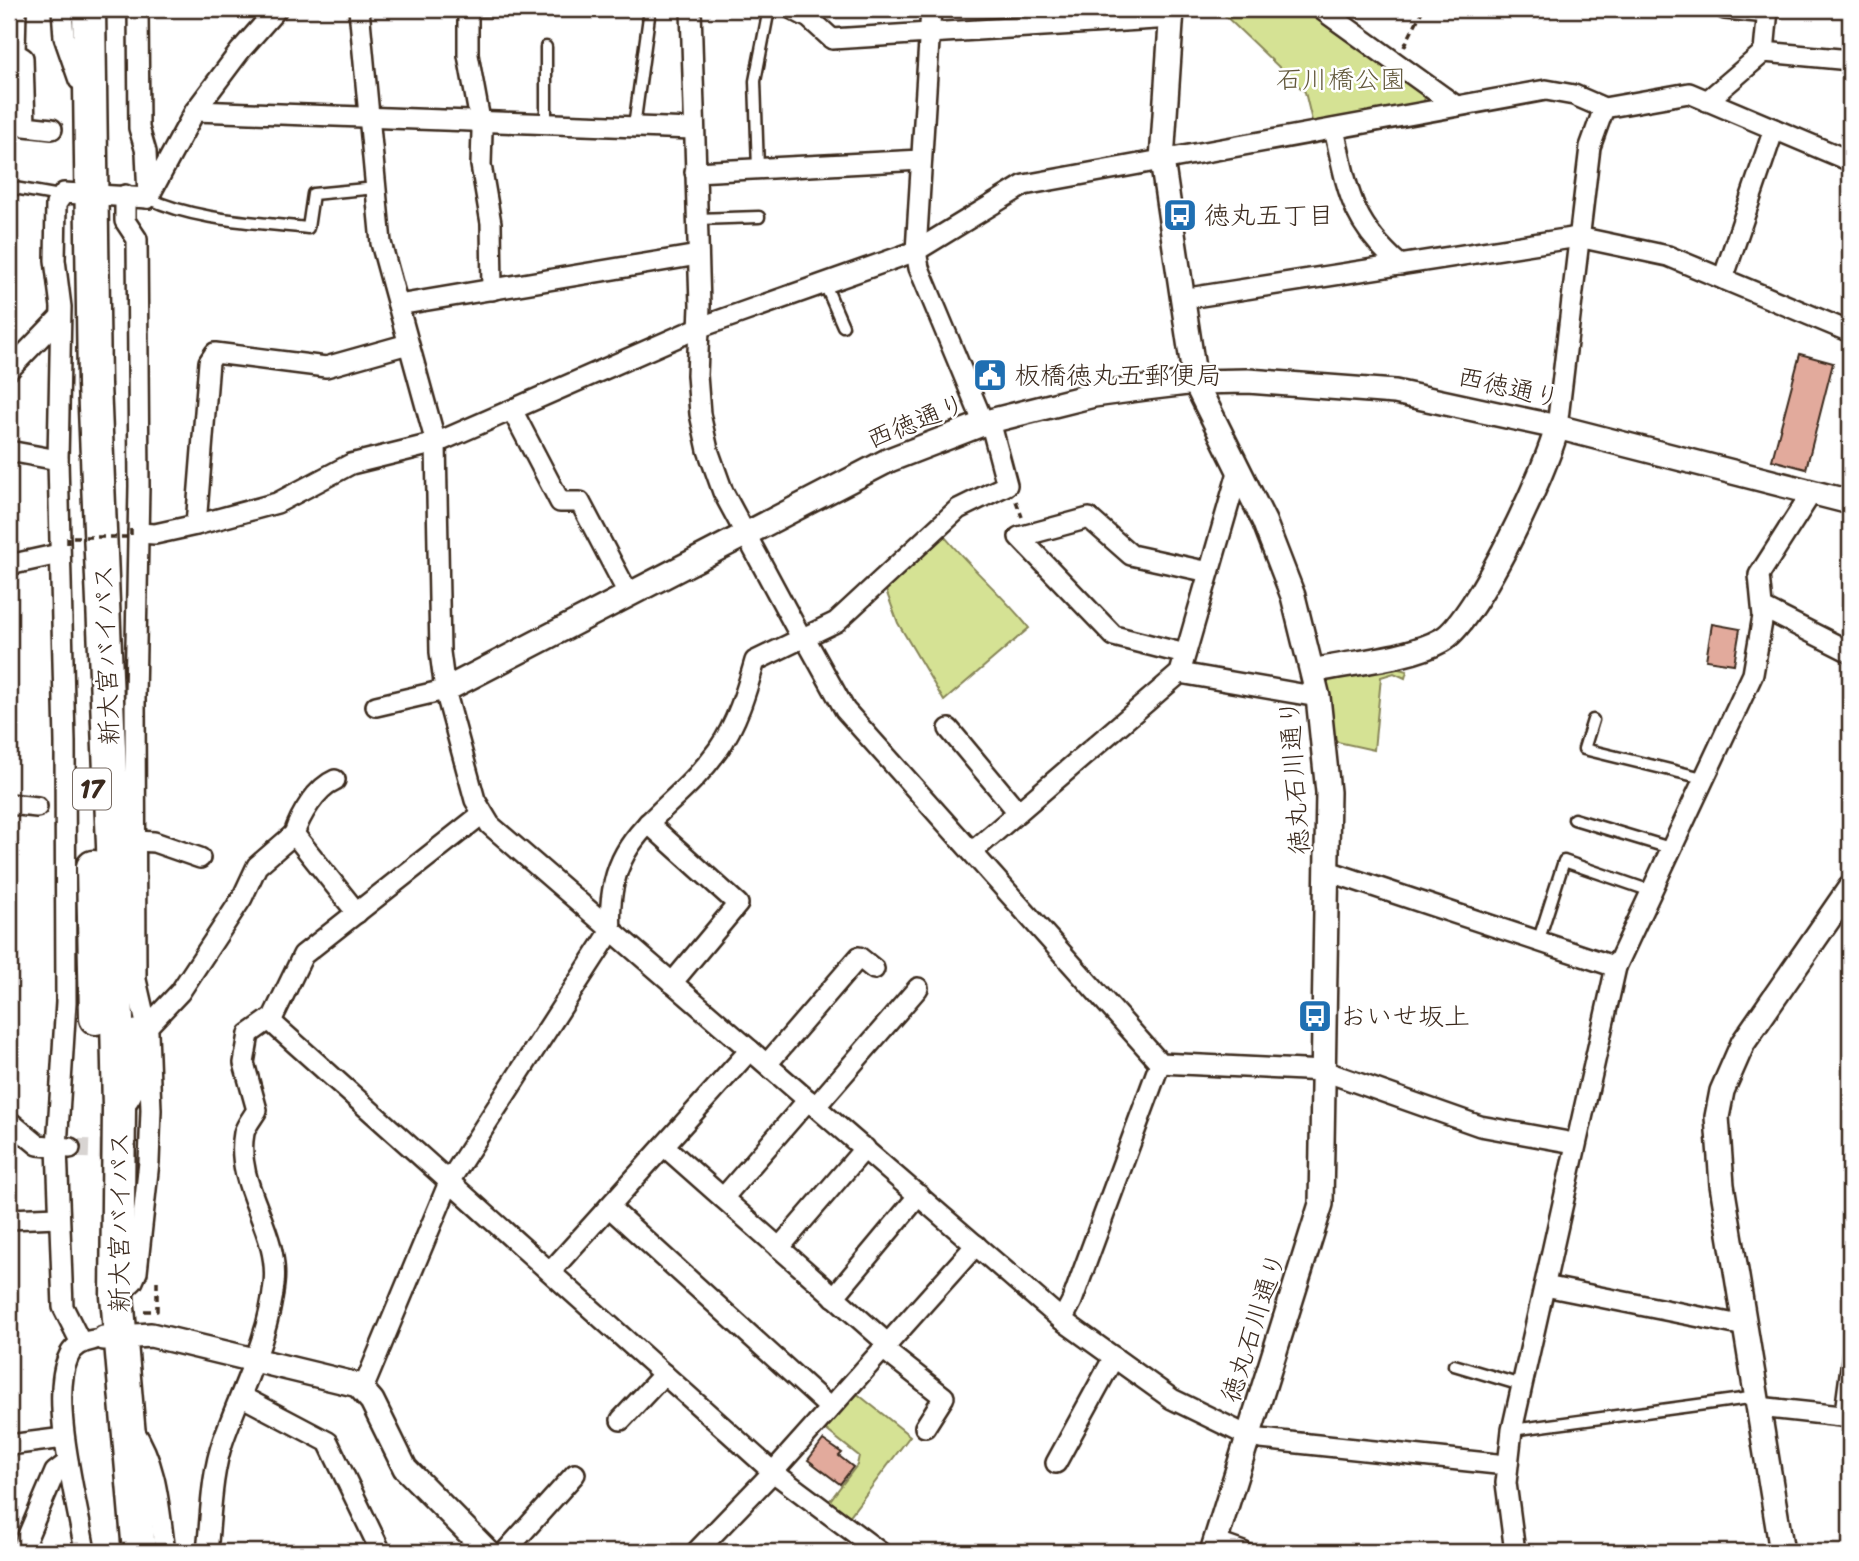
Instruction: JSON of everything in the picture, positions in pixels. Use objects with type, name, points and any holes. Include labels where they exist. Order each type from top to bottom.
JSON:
[{"type":"highway","name":"新大宮バイパス","points":[[77,17],[79,80],[76,193],[94,384],[113,845],[119,1108],[117,1296],[102,1340],[128,1423],[139,1552]]},
{"type":"highway","name":"新大宮バイパス","points":[[77,17],[77,389],[92,688],[93,948],[102,1340],[118,1552]]},
{"type":"street","points":[[16,9],[15,53],[23,58],[25,125],[52,129]]},
{"type":"street","points":[[138,9],[139,128],[146,152],[148,198]]},
{"type":"street","points":[[148,198],[195,111],[277,9]]},
{"type":"street","points":[[359,9],[381,243],[436,443],[440,652],[445,690],[451,724],[475,800],[490,825],[1062,1320],[1172,1399],[1248,1436],[1506,1465]]},
{"type":"street","points":[[691,9],[698,255],[696,375],[708,450],[723,492],[845,710],[1160,1063],[1324,1072],[1480,1126],[1574,1143]]},
{"type":"street","points":[[792,9],[809,18],[832,39],[1172,13]]},
{"type":"street","points":[[363,1389],[450,1180],[611,930],[609,901],[622,853],[648,823],[686,788],[718,749],[739,712],[755,661],[836,622],[958,509],[1010,491],[987,422],[919,268],[916,251],[931,9]]},
{"type":"street","points":[[1321,9],[1456,106]]},
{"type":"street","points":[[1707,101],[1764,52],[1768,11],[1725,9]]},
{"type":"street","points":[[468,10],[468,55],[491,223],[492,290]]},
{"type":"street","name":"徳丸石川通り","points":[[1172,13],[1161,160],[1195,382],[1239,469],[1286,576],[1313,671],[1328,792],[1321,1204],[1213,1547]]},
{"type":"street","points":[[1764,52],[1850,60]]},
{"type":"street","points":[[135,531],[155,534],[277,503],[351,464],[436,443],[698,328],[916,251],[1024,185],[1546,90],[1574,95],[1604,108],[1689,93],[1850,161]]},
{"type":"street","points":[[1313,671],[1424,648],[1457,629],[1474,606],[1551,454],[1557,427],[1590,148],[1604,108]]},
{"type":"street","points":[[195,111],[693,129]]},
{"type":"street","points":[[1334,129],[1357,216],[1369,235],[1400,265]]},
{"type":"street","points":[[1723,279],[1774,130]]},
{"type":"street","points":[[695,172],[921,160]]},
{"type":"street","points":[[102,1340],[63,1307],[58,1217],[63,1148],[66,1002],[64,549],[58,460],[60,317],[55,260],[56,204],[76,193],[148,198]]},
{"type":"street","points":[[119,1108],[133,1094],[136,1081],[137,239],[125,221],[125,195]]},
{"type":"street","points":[[1182,299],[1578,237],[1668,256],[1850,332]]},
{"type":"street","points":[[398,305],[698,255]]},
{"type":"street","points":[[9,370],[60,317]]},
{"type":"street","points":[[196,525],[209,362],[215,353],[326,366],[408,344]]},
{"type":"street","name":"西徳通り","points":[[376,706],[445,690],[889,460],[987,422],[1094,395],[1195,382],[1305,383],[1395,391],[1557,427],[1850,502]]},
{"type":"street","points":[[512,410],[560,502],[580,502],[629,595]]},
{"type":"street","points":[[9,451],[58,460]]},
{"type":"street","points":[[972,852],[1182,663],[1239,469]]},
{"type":"street","points":[[1516,1552],[1506,1465],[1574,1143],[1616,967],[1754,674],[1763,608],[1759,575],[1812,492]]},
{"type":"street","points":[[1209,572],[1131,555],[1089,518],[1026,528],[1019,537],[1114,636],[1182,663],[1318,698]]},
{"type":"street","points":[[9,565],[64,549]]},
{"type":"street","points":[[1763,608],[1850,652]]},
{"type":"street","points":[[948,729],[1018,812]]},
{"type":"street","points":[[147,1027],[180,992],[242,898],[257,866],[294,834],[298,820],[327,783],[335,780]]},
{"type":"street","points":[[9,804],[37,807]]},
{"type":"street","points":[[207,1552],[217,1464],[255,1360],[274,1283],[274,1256],[267,1226],[249,1190],[244,1132],[257,1110],[244,1063],[249,1034],[269,1020],[303,955],[482,814]]},
{"type":"street","points":[[648,823],[738,904],[672,983]]},
{"type":"street","points":[[294,834],[357,913]]},
{"type":"street","points":[[137,841],[155,842],[200,858]]},
{"type":"street","points":[[1328,871],[1616,967]]},
{"type":"street","points":[[1782,1552],[1717,1142],[1722,1091],[1743,1043],[1850,888]]},
{"type":"street","points":[[767,1064],[859,957],[874,970]]},
{"type":"street","points":[[117,1296],[133,1281],[137,1272],[147,1027],[136,980]]},
{"type":"street","points":[[723,1198],[918,988]]},
{"type":"street","points":[[269,1020],[773,1472],[880,1552]]},
{"type":"street","points":[[551,1271],[750,1050]]},
{"type":"street","points":[[1062,1320],[1072,1301],[1160,1063]]},
{"type":"street","points":[[10,1124],[38,1145],[63,1148]]},
{"type":"street","points":[[664,1146],[944,1397],[925,1427]]},
{"type":"street","points":[[779,1248],[865,1148]]},
{"type":"street","points":[[834,1297],[919,1195]]},
{"type":"street","points":[[609,1207],[830,1408]]},
{"type":"street","points":[[9,1219],[58,1217]]},
{"type":"street","points":[[696,1552],[773,1472],[976,1245]]},
{"type":"street","points":[[1545,1286],[1745,1326]]},
{"type":"street","points":[[85,1552],[64,1438],[65,1366],[69,1355],[102,1340],[151,1335],[344,1380],[363,1389],[372,1401],[405,1468],[488,1552]]},
{"type":"street","points":[[1056,1463],[1114,1357]]},
{"type":"street","points":[[621,1420],[664,1374]]},
{"type":"street","points":[[241,1396],[328,1442],[381,1552]]},
{"type":"street","points":[[1758,1402],[1845,1417]]},
{"type":"street","points":[[128,1423],[146,1448],[154,1470],[165,1552]]},
{"type":"street","points":[[9,1445],[64,1438]]},
{"type":"street","points":[[20,1552],[55,1472],[68,1462]]},
{"type":"street","points":[[505,1552],[575,1474]]},
{"type":"street","points":[[1213,1547],[1244,1552]]},
{"type":"lane","points":[[468,10],[509,9]]},
{"type":"lane","points":[[634,127],[650,9]]},
{"type":"lane","points":[[758,169],[755,81],[769,9]]},
{"type":"lane","points":[[546,47],[546,124]]},
{"type":"lane","points":[[9,187],[76,193]]},
{"type":"lane","points":[[148,198],[165,206],[231,220],[308,228],[313,194],[377,188]]},
{"type":"lane","points":[[697,219],[759,217]]},
{"type":"lane","points":[[824,282],[843,326]]},
{"type":"lane","points":[[1593,720],[1584,749],[1703,778]]},
{"type":"lane","points":[[1574,819],[1670,848]]},
{"type":"lane","points":[[1538,942],[1564,861],[1651,891]]},
{"type":"lane","points":[[1845,1417],[1850,1340]]},
{"type":"lane","points":[[1454,1365],[1521,1385]]},
{"type":"lane","points":[[1512,1430],[1758,1402]]},
{"type":"path","points":[[1401,53],[1423,9]]},
{"type":"path","points":[[1010,491],[1026,528]]},
{"type":"path","points":[[64,549],[68,537],[131,537],[135,531]]},
{"type":"green space","name":"石川橋公園","points":[[1218,9],[1308,9],[1427,92],[1423,103],[1313,125],[1305,92]]},
{"type":"green space","points":[[941,532],[1029,628],[944,701],[898,623],[884,585]]},
{"type":"green space","points":[[1395,668],[1407,671],[1405,678],[1394,673],[1381,677],[1374,750],[1333,741],[1324,679]]},
{"type":"green space","points":[[855,1392],[910,1436],[848,1518],[828,1503],[857,1465],[859,1456],[825,1429]]},
{"type":"building","points":[[1800,354],[1833,363],[1806,469],[1772,460]]},
{"type":"building","points":[[1712,624],[1740,629],[1734,664],[1706,660]]},
{"type":"building","points":[[823,1440],[842,1453],[839,1456],[853,1467],[840,1484],[808,1460]]},
{"type":"tunnel","points":[[70,1148],[127,1150]]},
{"type":"place","name":"徳丸五丁目","points":[[1180,215]]},
{"type":"place","name":"板橋徳丸五郵便局","points":[[990,375]]},
{"type":"place","name":"おいせ坂上","points":[[1315,1016]]}]
